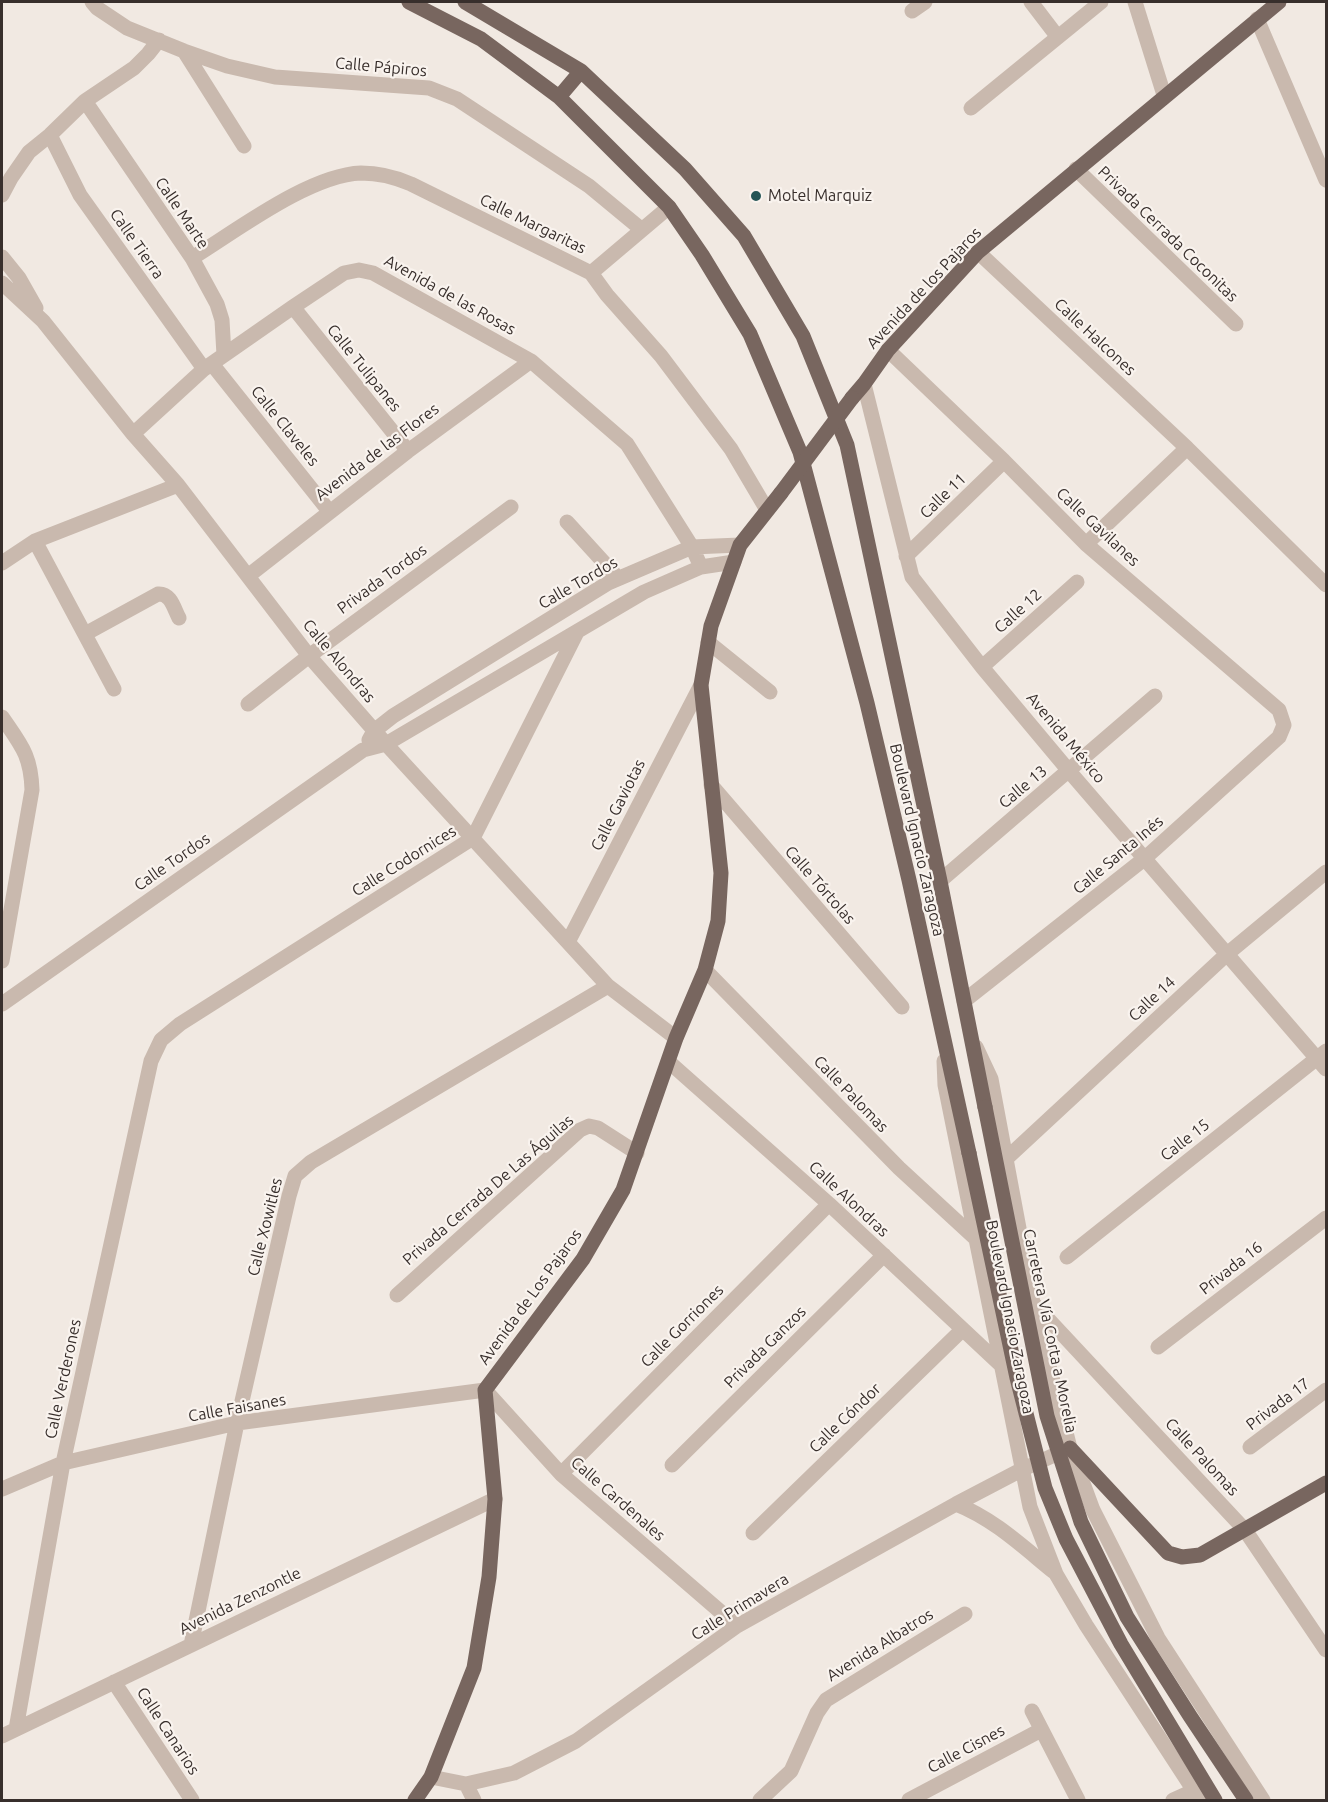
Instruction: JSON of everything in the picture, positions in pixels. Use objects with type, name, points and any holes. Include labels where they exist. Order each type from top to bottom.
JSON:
[{"type":"main road","name":"Boulevard Ignacio Zaragoza","points":[[409,2],[481,39],[559,97],[669,207],[702,255],[750,334],[800,452],[867,704],[944,1038]]},
{"type":"main road","name":"Boulevard Ignacio Zaragoza","points":[[465,2],[581,71],[685,169],[744,236],[803,336],[847,445],[972,1039]]},
{"type":"main road","name":"Avenida de los Pajaros","points":[[711,786],[701,685],[711,626],[740,545],[888,350],[978,252],[1164,95],[1279,2]]},
{"type":"main road","points":[[559,97],[581,71]]},
{"type":"main road","name":"Avenida de Los Pajaros","points":[[415,1800],[431,1778],[474,1668],[489,1577],[495,1499],[485,1390],[583,1259],[623,1190],[637,1153],[676,1038],[705,970],[718,921],[721,873],[711,786]]},
{"type":"main road","points":[[944,1038],[1017,1378],[1045,1488],[1066,1539],[1121,1644],[1215,1800]]},
{"type":"main road","name":"Carretera Vía Corta a Morelia","points":[[972,1039],[1047,1416],[1081,1522],[1127,1617],[1246,1800]]},
{"type":"main road","points":[[1070,1448],[1168,1553],[1182,1557],[1200,1556],[1326,1483]]},
{"type":"street","name":"Calle Pápiros","points":[[92,2],[97,8],[127,28],[227,66],[275,77],[429,88],[457,99],[589,186],[641,230]]},
{"type":"street","points":[[912,11],[926,2]]},
{"type":"street","points":[[1031,2],[1058,36]]},
{"type":"street","points":[[971,108],[1101,2]]},
{"type":"street","points":[[1135,2],[1164,95]]},
{"type":"street","points":[[1257,19],[1326,180]]},
{"type":"street","points":[[2,195],[10,178],[29,152],[85,101],[134,68],[159,40]]},
{"type":"street","points":[[184,51],[244,146]]},
{"type":"street","name":"Calle Marte","points":[[85,101],[192,258],[217,304],[222,320],[213,363]]},
{"type":"street","name":"Calle Tierra","points":[[50,135],[80,195],[213,363]]},
{"type":"street","name":"Privada Cerrada Coconitas","points":[[1076,170],[1236,324]]},
{"type":"street","name":"Calle Margaritas","points":[[192,258],[314,185],[337,177],[362,173],[387,176],[411,184],[591,273],[607,295],[661,356],[731,449],[767,510]]},
{"type":"street","points":[[591,273],[669,207]]},
{"type":"street","name":"Calle Halcones","points":[[978,252],[1187,448],[1326,585]]},
{"type":"street","points":[[2,257],[19,278],[43,321]]},
{"type":"street","name":"Avenida de las Rosas","points":[[133,434],[213,363],[293,307],[344,273],[359,270],[373,273],[531,360],[627,444],[692,547],[701,567]]},
{"type":"street","name":"Calle Alondras","points":[[2,283],[43,321],[133,434],[178,485],[309,656],[374,731],[608,986],[676,1038]]},
{"type":"street","name":"Calle Tulipanes","points":[[293,307],[408,451]]},
{"type":"street","name":"Calle Gavilanes","points":[[888,350],[1004,461],[1086,544],[1279,710],[1284,725]]},
{"type":"street","name":"Avenida de las Flores","points":[[248,576],[329,511],[531,360]]},
{"type":"street","name":"Calle Claveles","points":[[213,363],[329,511]]},
{"type":"street","name":"Avenida México","points":[[864,384],[912,577],[982,667],[1069,771],[1227,954],[1323,1060]]},
{"type":"street","points":[[1086,544],[1187,448]]},
{"type":"street","name":"Calle 11","points":[[906,556],[1004,461]]},
{"type":"street","points":[[2,563],[35,541],[178,485]]},
{"type":"street","name":"Privada Tordos","points":[[248,704],[309,656],[511,507]]},
{"type":"street","points":[[567,522],[618,578]]},
{"type":"street","points":[[35,541],[114,689]]},
{"type":"street","name":"Calle Tordos","points":[[363,750],[374,731],[402,710],[618,578],[692,547],[740,545]]},
{"type":"street","name":"Calle Tordos","points":[[2,1004],[363,750],[386,744],[644,592],[701,567],[734,562]]},
{"type":"street","name":"Calle 12","points":[[982,667],[1077,582]]},
{"type":"street","points":[[85,634],[158,594],[168,596],[179,618]]},
{"type":"street","name":"Calle Codornices","points":[[160,1040],[180,1024],[473,838],[577,632]]},
{"type":"street","points":[[708,642],[770,692]]},
{"type":"street","name":"Calle Gaviotas","points":[[568,942],[701,685]]},
{"type":"street","name":"Calle 13","points":[[940,881],[1155,696]]},
{"type":"street","points":[[2,717],[25,750],[32,769],[32,790],[2,961]]},
{"type":"street","name":"Calle Santa Inés","points":[[964,1001],[1144,859],[1280,737],[1284,725]]},
{"type":"street","name":"Calle Tórtolas","points":[[711,786],[902,1007]]},
{"type":"street","name":"Calle 14","points":[[1007,1158],[1227,954],[1326,872]]},
{"type":"street","name":"Calle Palomas","points":[[705,970],[899,1168],[975,1238]]},
{"type":"street","name":"Calle Xowitles","points":[[191,1645],[237,1423],[295,1176],[311,1162],[608,986]]},
{"type":"street","name":"Boulevard Ignacio Zaragoza","points":[[944,1038],[945,1085],[1030,1507],[1056,1574],[1086,1625],[1196,1796]]},
{"type":"street","name":"Boulevard Ignacio Zaragoza","points":[[972,1039],[991,1079],[1033,1303],[1070,1448],[1093,1510],[1158,1638],[1263,1800]]},
{"type":"street","name":"Calle Verderones","points":[[16,1729],[63,1463],[152,1061],[160,1040]]},
{"type":"street","name":"Calle 15","points":[[1067,1257],[1323,1060]]},
{"type":"street","name":"Calle Alondras","points":[[669,1062],[829,1203],[1002,1366]]},
{"type":"street","name":"Privada Cerrada De Las Águilas","points":[[397,1294],[580,1130],[589,1126],[598,1128],[637,1153]]},
{"type":"street","name":"Calle Gorriones","points":[[561,1474],[829,1203]]},
{"type":"street","name":"Privada 16","points":[[1158,1347],[1326,1218]]},
{"type":"street","name":"Privada Ganzos","points":[[672,1465],[884,1255]]},
{"type":"street","name":"Calle Palomas","points":[[1033,1303],[1245,1530],[1326,1650]]},
{"type":"street","name":"Calle Cóndor","points":[[753,1533],[962,1330]]},
{"type":"street","name":"Calle Faisanes","points":[[2,1489],[63,1463],[237,1423],[485,1390]]},
{"type":"street","name":"Calle Cardenales","points":[[485,1390],[561,1474],[737,1626]]},
{"type":"street","name":"Privada 17","points":[[1250,1447],[1326,1390]]},
{"type":"street","name":"Calle Primavera","points":[[431,1778],[466,1784],[514,1773],[576,1741],[737,1626],[956,1504],[1021,1470],[1070,1448]]},
{"type":"street","name":"Avenida Zenzontle","points":[[2,1736],[495,1499]]},
{"type":"street","points":[[956,1504],[976,1511],[1001,1528],[1056,1574]]},
{"type":"street","name":"Avenida Albatros","points":[[760,1800],[791,1771],[817,1713],[826,1700],[965,1614]]},
{"type":"street","name":"Calle Canarios","points":[[114,1682],[192,1800]]},
{"type":"street","points":[[1032,1711],[1078,1800]]},
{"type":"street","name":"Calle Cisnes","points":[[909,1800],[1041,1730]]},
{"type":"street","points":[[466,1784],[474,1800]]},
{"type":"street","points":[[1173,1800],[1196,1796]]},
{"type":"place","name":"Motel Marquiz","points":[[756,196]]}]
